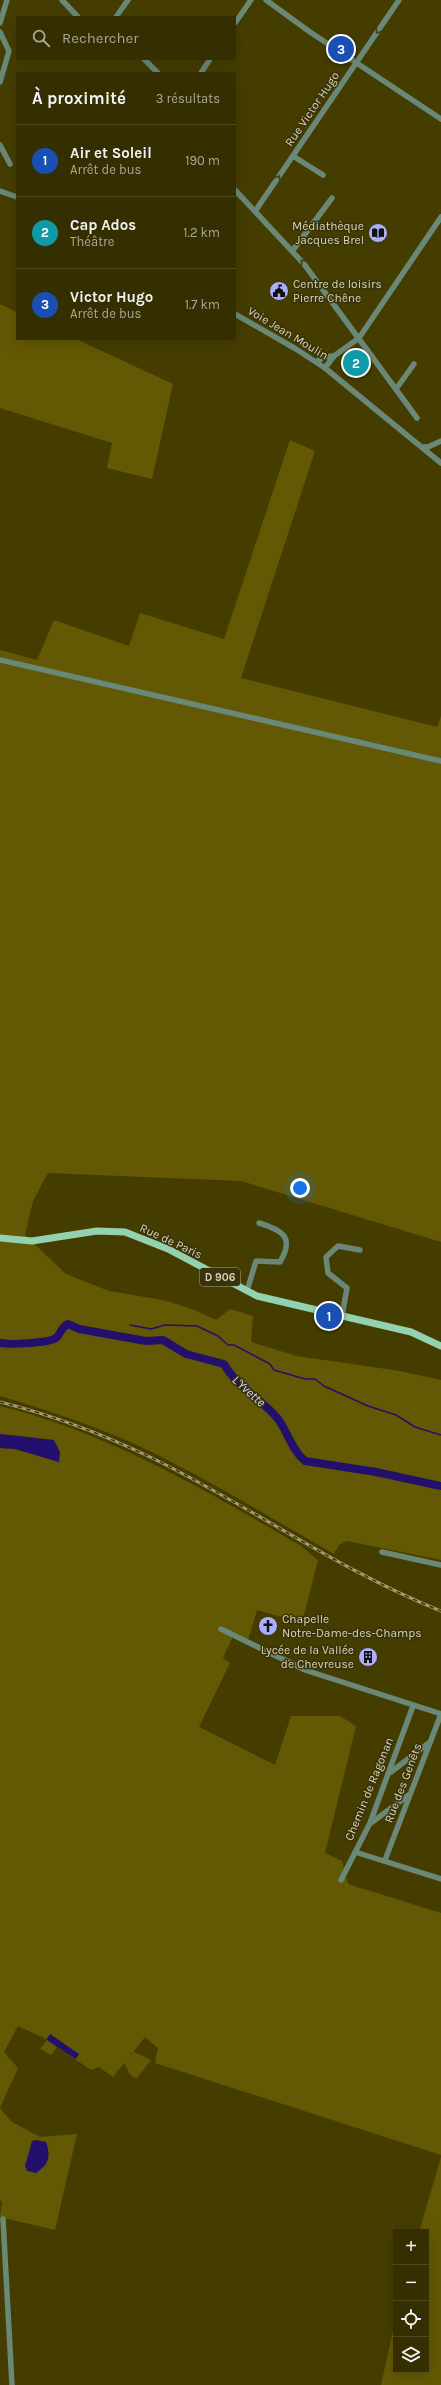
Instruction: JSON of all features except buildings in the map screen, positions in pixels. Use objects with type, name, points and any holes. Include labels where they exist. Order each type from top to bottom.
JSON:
[{"type":"main road","name":"Rue de Paris","points":[[0,1238],[32,1241],[97,1231],[125,1232],[168,1249],[247,1291],[274,1301],[411,1332],[441,1346]]},
{"type":"street","points":[[0,23],[7,0]]},
{"type":"street","points":[[62,0],[77,16]]},
{"type":"street","points":[[117,16],[128,0]]},
{"type":"street","points":[[236,22],[251,0]]},
{"type":"street","points":[[266,0],[356,63],[441,119]]},
{"type":"street","name":"Rue Victor Hugo","points":[[256,210],[399,0]]},
{"type":"street","points":[[0,32],[9,51],[0,82]]},
{"type":"street","points":[[145,60],[157,72]]},
{"type":"street","points":[[202,72],[209,60]]},
{"type":"street","points":[[0,145],[10,164]]},
{"type":"street","points":[[293,156],[323,175]]},
{"type":"street","points":[[0,191],[16,197]]},
{"type":"street","points":[[236,191],[256,210],[292,250],[359,338],[417,418]]},
{"type":"street","points":[[292,250],[332,198]]},
{"type":"street","points":[[325,368],[334,356],[359,338],[441,217]]},
{"type":"street","name":"Voie Jean Moulin","points":[[236,315],[325,368],[440,460]]},
{"type":"street","points":[[316,362],[324,357],[334,356]]},
{"type":"street","points":[[396,389],[414,364]]},
{"type":"street","points":[[422,447],[441,441]]},
{"type":"street","points":[[0,660],[441,761]]},
{"type":"street","points":[[247,1291],[256,1261],[280,1262],[287,1250],[286,1239],[282,1232],[259,1224]]},
{"type":"street","points":[[342,1316],[347,1288],[328,1272],[326,1257],[338,1246],[360,1250]]},
{"type":"street","points":[[382,1552],[441,1565]]},
{"type":"street","points":[[221,1629],[305,1670],[441,1714]]},
{"type":"street","name":"Chemin de Ragonan","points":[[341,1880],[370,1823],[391,1772],[414,1706]]},
{"type":"street","name":"Rue des Genêts","points":[[385,1860],[441,1714]]},
{"type":"street","points":[[391,1772],[431,1741]]},
{"type":"street","points":[[370,1823],[411,1793]]},
{"type":"street","points":[[355,1852],[385,1860],[441,1879]]},
{"type":"street","points":[[3,2219],[12,2385]]},
{"type":"shaded area","points":[[0,304],[16,312],[16,340],[78,340],[173,384],[152,479],[107,468],[112,443],[0,408]]},
{"type":"shaded area","points":[[290,440],[315,451],[241,678],[437,727],[441,716],[441,1242],[241,1181],[48,1173],[33,1201],[25,1235],[66,1274],[109,1291],[163,1300],[192,1309],[216,1320],[230,1309],[253,1316],[251,1342],[297,1356],[400,1371],[441,1380],[441,1560],[347,1541],[339,1545],[334,1554],[212,1484],[137,1445],[70,1418],[0,1396],[0,650],[37,660],[54,620],[129,646],[140,613],[224,639]]},
{"type":"shaded area","points":[[0,1406],[40,1417],[80,1431],[118,1447],[229,1504],[301,1546],[318,1560],[302,1623],[257,1610],[248,1640],[234,1634],[223,1658],[230,1663],[199,1727],[275,1765],[291,1716],[340,1716],[356,1726],[325,1853],[342,1861],[348,1884],[441,1913],[441,2155],[155,2063],[158,2048],[145,2037],[127,2060],[134,2052],[151,2060],[137,2078],[131,2076],[124,2063],[113,2077],[99,2067],[91,2070],[57,2047],[51,2055],[40,2049],[47,2040],[75,2059],[79,2054],[49,2035],[46,2039],[18,2026],[4,2052],[18,2068],[0,2108],[0,1448],[15,1449],[59,1462],[54,1440],[0,1434]]},
{"type":"shaded area","points":[[0,1434],[54,1440],[60,1452],[59,1462],[15,1449],[0,1448]]},
{"type":"shaded area","points":[[50,2034],[79,2054],[76,2059],[47,2040]]},
{"type":"shaded area","points":[[0,2108],[12,2122],[40,2137],[77,2134],[55,2230],[0,2217],[2,2202],[0,2200]]},
{"type":"shaded area","points":[[36,2140],[46,2142],[48,2160],[36,2173],[27,2171],[25,2166],[32,2141]]},
{"type":"shaded area","points":[[441,2157],[441,2385],[381,2385],[393,2331],[393,2373],[429,2373],[429,2229],[420,2229]]},
{"type":"waterway","name":"L'Yvette","points":[[0,1343],[11,1344],[52,1340],[56,1338],[68,1324],[79,1329],[146,1341],[163,1340],[186,1354],[224,1364],[235,1379],[278,1419],[293,1447],[305,1461],[376,1472],[441,1486]]},
{"type":"waterway","name":"L'Yvette","points":[[130,1325],[151,1329],[165,1325],[197,1326],[218,1336],[228,1345],[234,1345],[270,1364],[274,1370],[305,1379],[315,1379],[324,1386],[368,1406],[396,1415],[415,1427],[441,1435]]},
{"type":"railway","points":[[0,1402],[39,1413],[76,1426],[150,1457],[187,1476],[330,1557],[403,1595],[441,1611]]},
{"type":"place","name":"Victor Hugo","points":[[341,49]]},
{"type":"place","name":"Médiathèque Jacques Brel","points":[[378,233]]},
{"type":"place","name":"Centre de loisirs Pierre Chêne","points":[[279,291]]},
{"type":"place","name":"Cap Ados","points":[[356,363]]},
{"type":"place","name":"Air et Soleil","points":[[329,1316]]},
{"type":"place","name":"Chapelle Notre-Dame-des-Champs","points":[[268,1626]]},
{"type":"place","name":"Lycée de la Vallée de Chevreuse","points":[[368,1657]]}]
